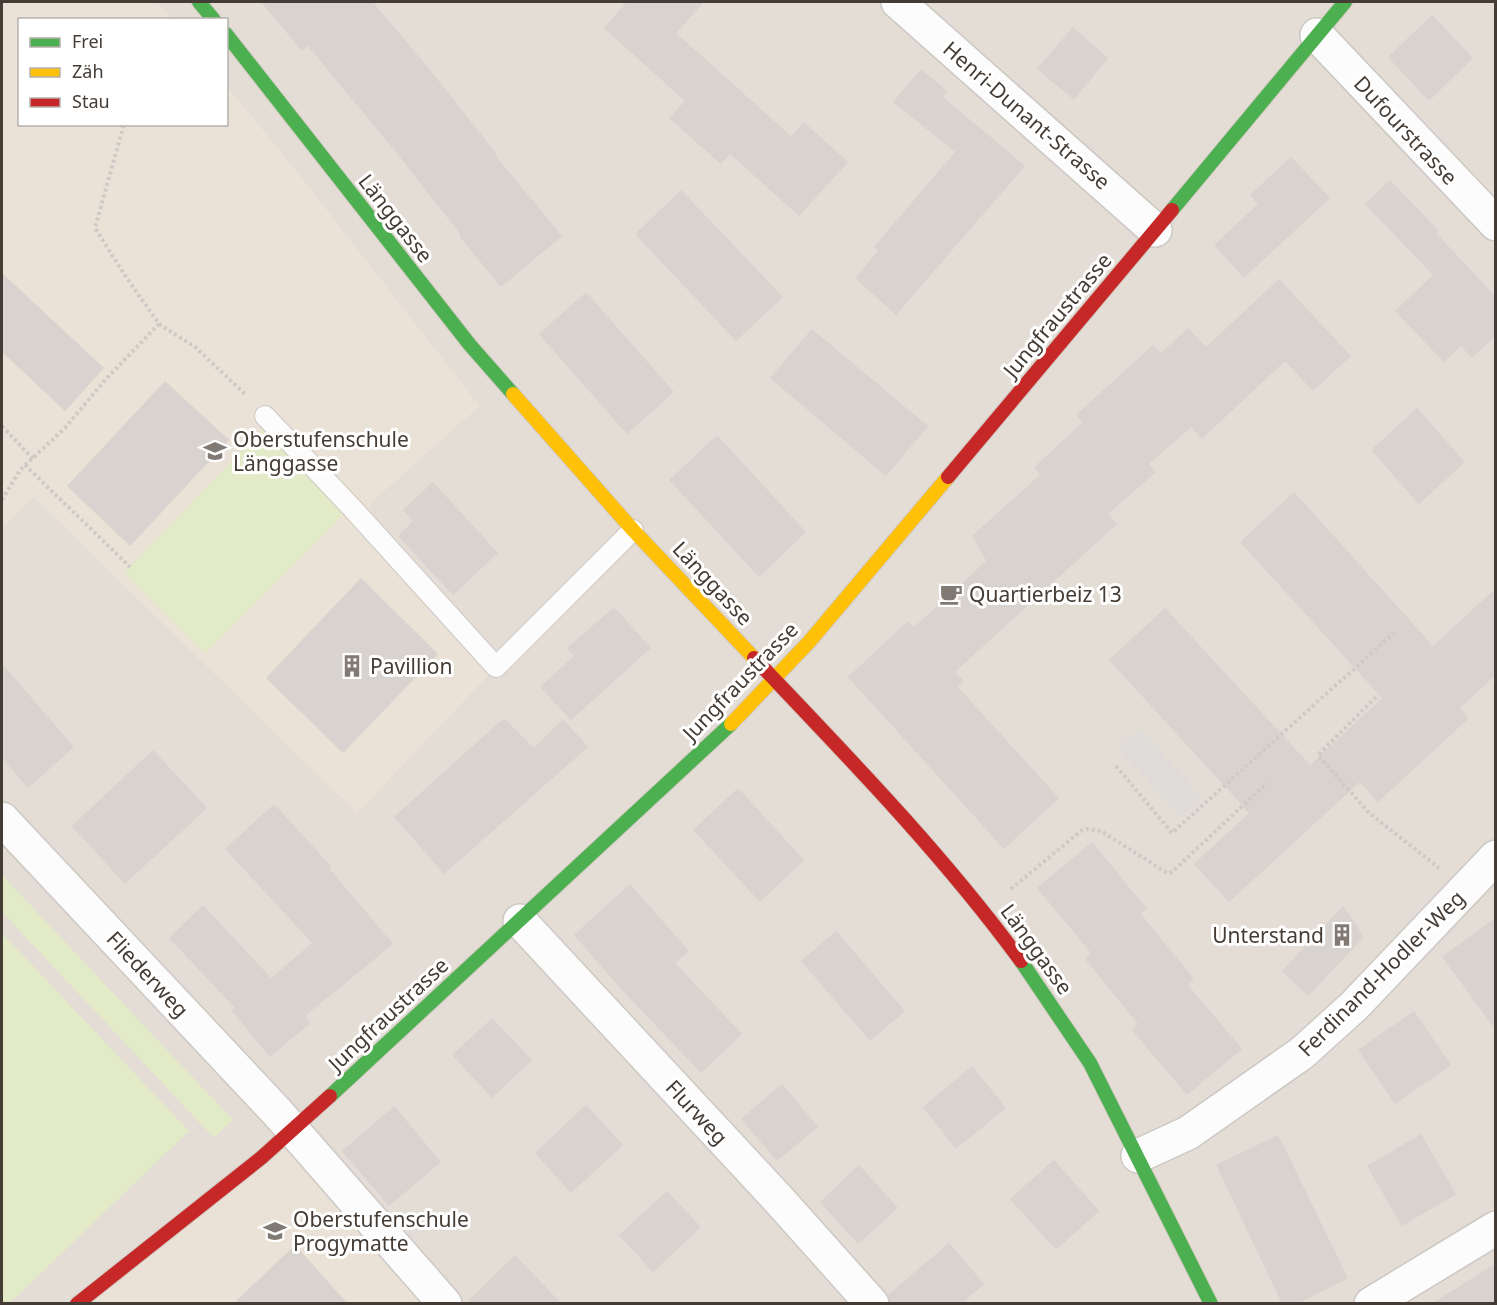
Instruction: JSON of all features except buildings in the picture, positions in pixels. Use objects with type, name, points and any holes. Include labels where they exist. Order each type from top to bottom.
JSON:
[{"type":"street","points":[[199,2],[212,18]]},
{"type":"street","name":"Henri-Dunant-Strasse","points":[[898,2],[1155,230]]},
{"type":"street","name":"Jungfraustrasse","points":[[77,1304],[293,1130],[738,717],[809,642],[1345,2]]},
{"type":"street","name":"Dufourstrasse","points":[[1317,35],[1496,224]]},
{"type":"street","name":"Länggasse","points":[[228,37],[470,345],[633,530],[900,813],[972,895],[1021,960],[1090,1063],[1211,1304]]},
{"type":"street","name":"Fliederweg","points":[[2,819],[293,1130],[445,1304]]},
{"type":"street","name":"Ferdinand-Hodler-Weg","points":[[1138,1156],[1188,1133],[1302,1053],[1354,1006],[1496,857]]},
{"type":"street","name":"Flurweg","points":[[520,921],[780,1201],[872,1304]]},
{"type":"street","points":[[1371,1304],[1496,1228]]},
{"type":"lane","points":[[265,416],[366,523],[496,667],[633,530]]},
{"type":"path","points":[[123,126],[95,228],[159,324],[195,347],[235,382],[265,416]]},
{"type":"path","points":[[2,500],[20,470],[65,428],[106,379],[159,324]]},
{"type":"path","points":[[2,426],[33,459]]},
{"type":"path","points":[[25,465],[130,567]]},
{"type":"path","points":[[1116,766],[1172,833],[1396,631]]},
{"type":"path","points":[[1376,698],[1318,754],[1369,813],[1466,889]]},
{"type":"path","points":[[1010,890],[1081,831],[1087,829],[1101,831],[1167,873],[1172,872],[1268,783]]},
{"type":"shaded area","name":"Oberstufenschule Länggasse","points":[[2,2],[156,2],[170,18],[18,18],[18,126],[228,126],[228,88],[302,179],[479,406],[370,503],[372,530],[496,667],[357,813],[33,496],[2,529]]},
{"type":"shaded area","points":[[156,2],[1495,2],[1495,1303],[2,1303],[2,529],[33,496],[357,812],[372,530],[370,503],[479,406],[302,179],[228,88],[228,18],[170,18]]},
{"type":"shaded area","points":[[1140,728],[1202,798],[1180,817],[1118,747]]},
{"type":"shaded area","name":"Oberstufenschule Progymatte","points":[[293,1130],[445,1304],[77,1304]]},
{"type":"green space","points":[[275,416],[356,502],[205,653],[124,573]]},
{"type":"green space","points":[[2,875],[233,1120],[214,1138],[2,912]]},
{"type":"green space","points":[[2,933],[189,1131],[9,1304],[2,1303]]},
{"type":"traffic: fast","points":[[199,2],[212,18]]},
{"type":"traffic: fast","points":[[1172,210],[1345,2]]},
{"type":"traffic: fast","points":[[228,37],[470,345],[513,394]]},
{"type":"traffic: fast","points":[[330,1096],[731,724]]},
{"type":"traffic: fast","points":[[1021,961],[1090,1063],[1211,1304]]},
{"type":"traffic: slow","points":[[513,394],[633,530],[754,658]]},
{"type":"traffic: slow","points":[[731,724],[809,642],[948,477]]},
{"type":"traffic: jam","points":[[948,477],[1172,210]]},
{"type":"traffic: jam","points":[[754,658],[926,843],[959,881],[1021,961]]},
{"type":"traffic: jam","points":[[77,1304],[261,1158],[330,1096]]},
{"type":"place","name":"Oberstufenschule Länggasse","points":[[215,451]]},
{"type":"place","name":"Quartierbeiz 13","points":[[951,594]]},
{"type":"place","name":"Pavillion","points":[[352,666]]},
{"type":"place","name":"Unterstand","points":[[1342,935]]},
{"type":"place","name":"Oberstufenschule Progymatte","points":[[275,1231]]}]
